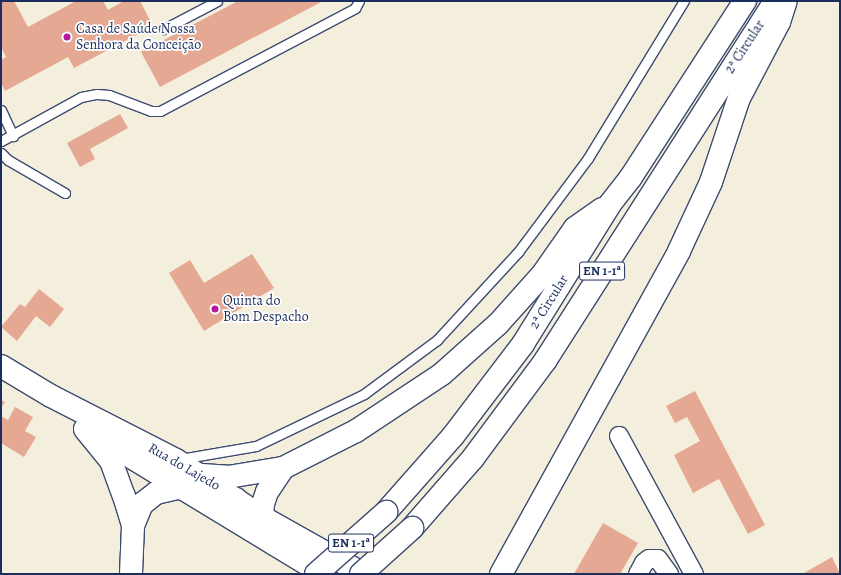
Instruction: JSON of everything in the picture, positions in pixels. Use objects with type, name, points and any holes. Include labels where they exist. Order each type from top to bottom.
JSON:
[{"type":"main road","name":"2ª Circular","points":[[316,574],[386,512],[453,436],[523,344],[610,204],[631,177],[745,1]]},
{"type":"main road","name":"2ª Circular","points":[[362,574],[412,528],[473,458],[545,361],[775,1]]},
{"type":"main road","points":[[504,570],[679,251],[711,182],[739,98],[780,22],[786,1]]},
{"type":"main road","points":[[202,475],[228,477],[283,468],[356,431],[442,374],[503,319],[542,275],[575,228],[610,204]]},
{"type":"main road","name":"Rua do Lajedo","points":[[1,366],[51,396],[176,460],[202,475],[262,517],[362,574]]},
{"type":"main road","points":[[51,396],[85,429],[111,461],[133,526]]},
{"type":"main road","points":[[85,429],[178,488],[324,574]]},
{"type":"main road","points":[[274,544],[262,517],[262,504],[267,492],[283,468]]},
{"type":"main road","points":[[131,574],[133,526],[142,504],[156,493],[178,488],[236,499]]},
{"type":"street","points":[[619,436],[694,574]]},
{"type":"street","points":[[638,574],[644,563],[649,559],[658,559],[669,574]]},
{"type":"lane","points":[[164,29],[217,1]]},
{"type":"lane","points":[[1,141],[13,136],[81,98],[96,94],[109,95],[151,111],[160,110],[355,8],[359,1]]},
{"type":"lane","points":[[176,460],[256,446],[364,394],[437,340],[518,252],[588,158],[684,1]]},
{"type":"lane","points":[[1,110],[13,136]]},
{"type":"lane","points":[[1,153],[8,160],[65,193]]},
{"type":"building","name":"Casa de Saúde Nossa Senhora da Conceição","points":[[1,1],[14,1],[28,27],[76,1],[103,1],[108,10],[124,1],[140,1],[153,26],[74,68],[68,57],[5,91],[1,82],[1,60],[6,57],[1,47]]},
{"type":"building","points":[[238,1],[323,1],[160,87],[141,52]]},
{"type":"building","points":[[120,114],[128,128],[90,149],[95,159],[80,167],[67,143]]},
{"type":"building","name":"Quinta do Bom Despacho","points":[[252,254],[274,288],[204,331],[169,273],[190,260],[204,283]]},
{"type":"building","points":[[39,289],[64,309],[50,327],[36,316],[17,341],[1,327],[20,304],[25,307]]},
{"type":"building","points":[[695,391],[765,525],[748,534],[719,479],[693,493],[674,455],[700,441],[687,417],[675,423],[666,406]]},
{"type":"building","points":[[1,400],[5,402],[1,408]]},
{"type":"building","points":[[15,407],[33,417],[25,431],[36,437],[24,457],[1,443],[1,416],[8,420]]},
{"type":"building","points":[[603,523],[638,543],[620,574],[574,574]]},
{"type":"building","points":[[832,557],[840,574],[804,573]]},
{"type":"place","name":"Casa de Saúde Nossa Senhora da Conceição","points":[[67,37]]},
{"type":"place","name":"Quinta do Bom Despacho","points":[[215,309]]}]
